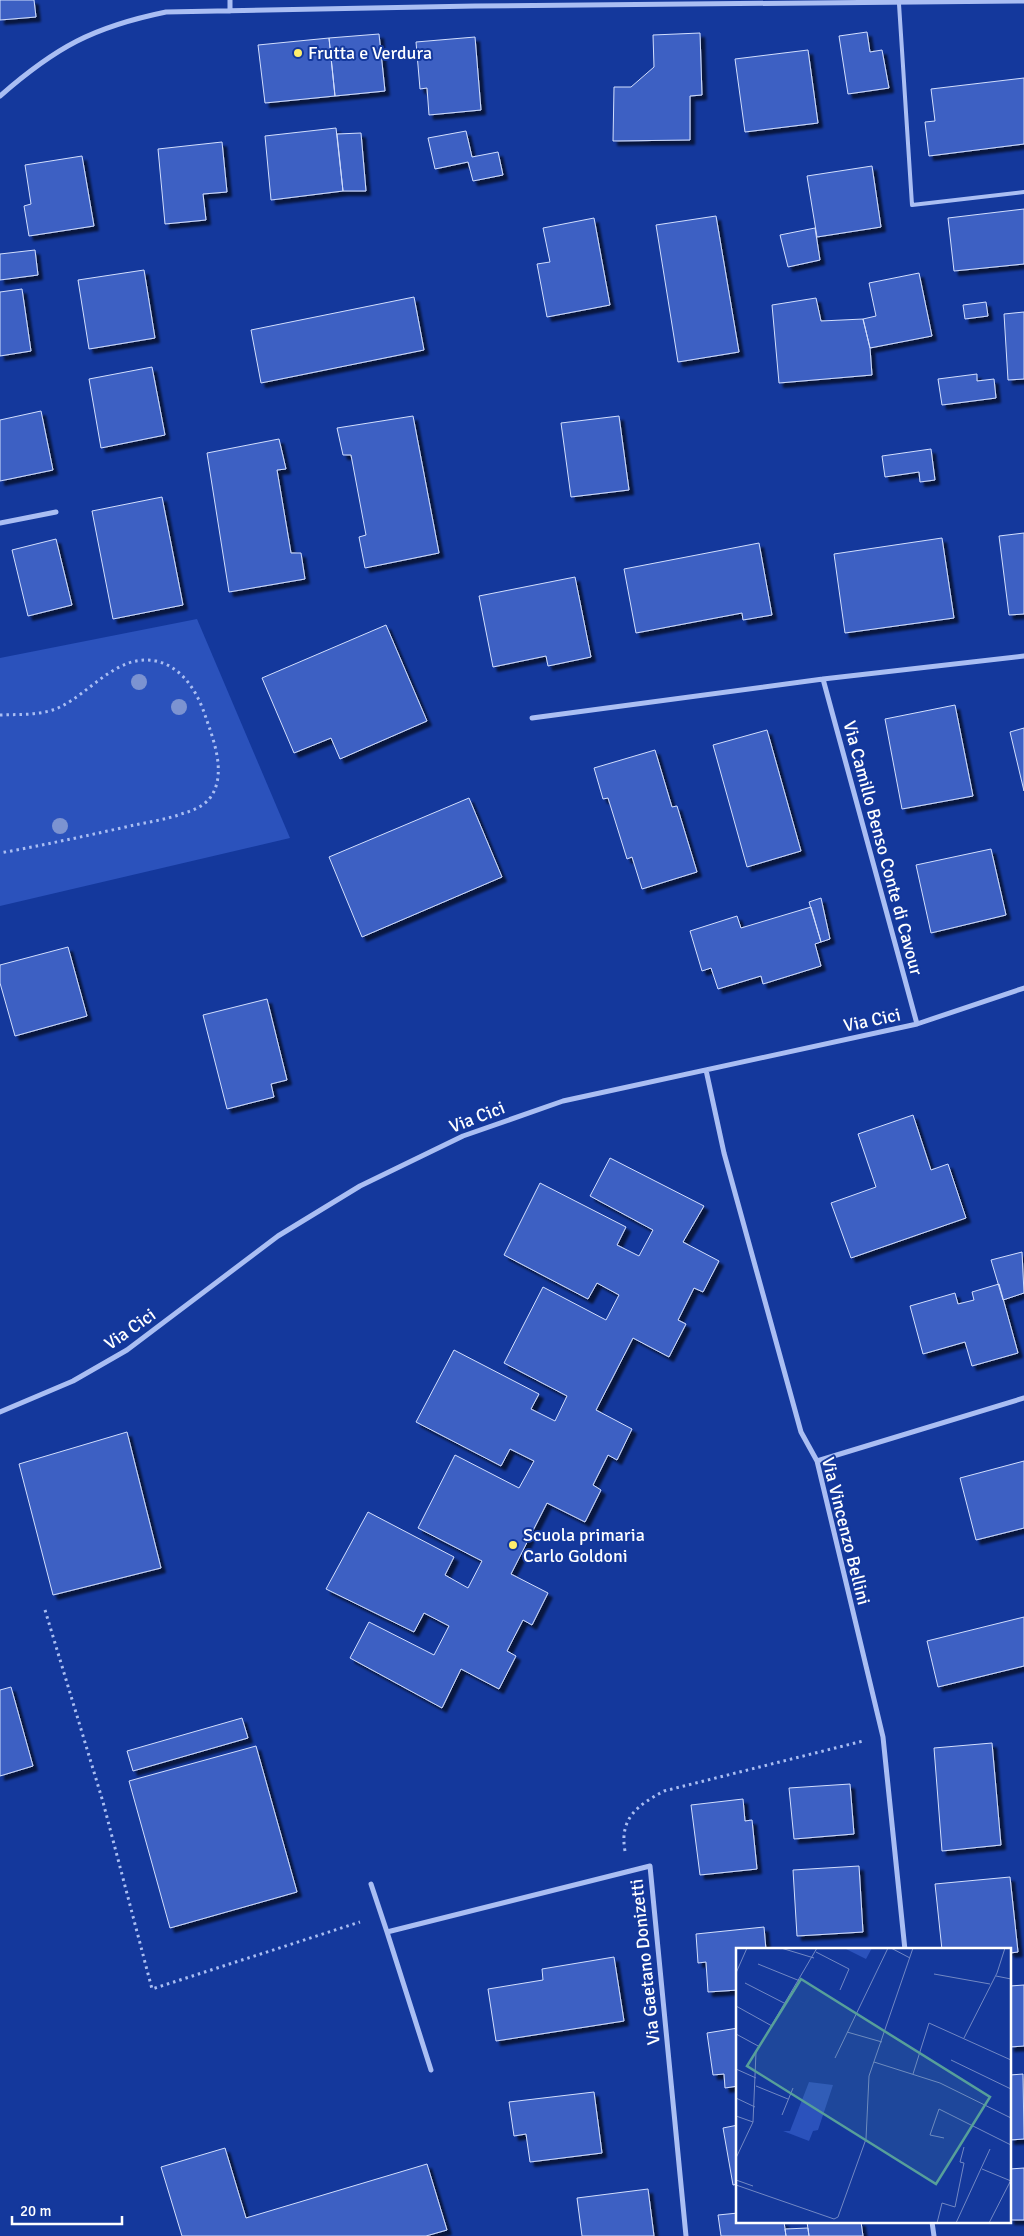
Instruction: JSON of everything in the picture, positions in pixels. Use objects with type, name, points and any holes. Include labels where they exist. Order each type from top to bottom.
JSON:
[{"type":"street","points":[[230,0],[230,11]]},
{"type":"street","points":[[0,96],[56,52],[94,32],[128,20],[166,12],[475,3],[899,4],[1024,1]]},
{"type":"street","points":[[0,523],[56,512]]},
{"type":"street","points":[[532,718],[823,679],[1024,656]]},
{"type":"street","name":"Via Camillo Benso Conte di Cavour","points":[[823,679],[917,1024]]},
{"type":"street","name":"Via Cici","points":[[0,1412],[73,1381],[127,1350],[278,1236],[360,1186],[463,1136],[563,1101],[917,1024],[1024,988]]},
{"type":"street","name":"Via Vincenzo Bellini","points":[[706,1070],[724,1153],[798,1422],[817,1460],[883,1737],[905,1948]]},
{"type":"street","points":[[817,1460],[1024,1398]]},
{"type":"street","name":"Via Gaetano Donizetti","points":[[386,1932],[650,1866],[686,2236]]},
{"type":"street","points":[[371,1884],[431,2070]]},
{"type":"lane","points":[[899,4],[912,205],[1024,192]]},
{"type":"path","points":[[0,716],[40,713],[59,708],[122,665],[138,661],[155,661],[171,666],[190,685],[202,706],[213,739],[218,764],[215,788],[211,796],[204,804],[182,814],[57,843],[0,853]]},
{"type":"path","points":[[45,1610],[103,1802],[152,1989],[361,1921],[386,1932]]},
{"type":"path","points":[[629,1871],[624,1847],[626,1823],[641,1804],[664,1791],[852,1743],[883,1737]]},
{"type":"shaded area","points":[[197,619],[290,838],[0,906],[0,658]]},
{"type":"building","points":[[0,0],[34,0],[36,17],[0,20]]},
{"type":"building","points":[[867,32],[870,52],[882,50],[889,88],[848,94],[839,36]]},
{"type":"building","points":[[700,33],[702,95],[690,96],[690,140],[613,141],[614,87],[631,87],[654,67],[653,35]]},
{"type":"building","points":[[379,34],[385,91],[335,96],[329,38]]},
{"type":"building","points":[[475,37],[481,110],[429,115],[427,88],[420,89],[416,42]]},
{"type":"building","points":[[329,38],[335,96],[265,103],[258,45]]},
{"type":"building","points":[[808,50],[818,123],[745,132],[735,59]]},
{"type":"building","points":[[1024,78],[1024,144],[929,156],[925,122],[935,121],[931,89]]},
{"type":"building","points":[[336,128],[343,191],[271,200],[265,136]]},
{"type":"building","points":[[466,131],[472,157],[498,152],[503,175],[473,181],[468,162],[435,169],[428,138]]},
{"type":"building","points":[[361,133],[366,191],[343,191],[337,134]]},
{"type":"building","points":[[222,142],[227,192],[203,194],[206,220],[165,224],[158,149]]},
{"type":"building","points":[[82,156],[94,226],[29,236],[24,206],[31,204],[25,165]]},
{"type":"building","points":[[872,166],[881,227],[817,237],[807,176]]},
{"type":"building","points":[[1024,209],[1024,264],[954,271],[948,218]]},
{"type":"building","points":[[716,216],[739,352],[678,362],[656,225]]},
{"type":"building","points":[[594,218],[610,305],[547,317],[537,264],[550,262],[543,228]]},
{"type":"building","points":[[815,228],[820,260],[788,267],[780,235]]},
{"type":"building","points":[[35,250],[38,275],[0,280],[0,254]]},
{"type":"building","points":[[144,270],[155,338],[89,349],[78,280]]},
{"type":"building","points":[[919,273],[932,336],[870,348],[863,319],[876,316],[869,283]]},
{"type":"building","points":[[22,289],[31,351],[0,356],[0,292]]},
{"type":"building","points":[[414,297],[424,350],[261,383],[251,330]]},
{"type":"building","points":[[816,298],[821,321],[863,319],[870,348],[872,375],[779,383],[772,305]]},
{"type":"building","points":[[986,302],[988,316],[965,319],[963,305]]},
{"type":"building","points":[[1024,312],[1024,379],[1008,380],[1004,314]]},
{"type":"building","points":[[152,367],[165,435],[101,448],[89,379]]},
{"type":"building","points":[[977,374],[977,381],[994,379],[996,398],[942,405],[938,379]]},
{"type":"building","points":[[41,411],[53,470],[0,481],[0,420]]},
{"type":"building","points":[[413,416],[439,553],[365,568],[359,537],[366,535],[351,455],[343,455],[337,428]]},
{"type":"building","points":[[619,416],[629,490],[571,497],[561,423]]},
{"type":"building","points":[[279,439],[286,469],[277,470],[291,553],[301,553],[305,579],[229,592],[207,453]]},
{"type":"building","points":[[931,449],[935,480],[920,482],[919,472],[885,477],[882,456]]},
{"type":"building","points":[[162,497],[183,605],[113,619],[92,511]]},
{"type":"building","points":[[1024,533],[1024,614],[1009,615],[999,536]]},
{"type":"building","points":[[942,538],[954,618],[845,633],[834,554]]},
{"type":"building","points":[[56,539],[72,605],[28,616],[12,550]]},
{"type":"building","points":[[759,543],[772,615],[743,620],[742,613],[636,633],[624,569]]},
{"type":"building","points":[[575,577],[591,657],[548,666],[546,656],[493,667],[479,596]]},
{"type":"building","points":[[386,625],[427,721],[340,759],[331,738],[294,753],[262,678]]},
{"type":"building","points":[[955,705],[973,796],[902,809],[885,719]]},
{"type":"building","points":[[1024,728],[1024,791],[1010,732]]},
{"type":"building","points":[[767,730],[801,851],[747,867],[713,745]]},
{"type":"building","points":[[655,750],[672,807],[677,806],[697,872],[642,889],[632,857],[627,859],[608,798],[603,799],[594,768]]},
{"type":"building","points":[[469,798],[502,877],[362,937],[329,857]]},
{"type":"building","points":[[991,849],[1006,915],[931,933],[916,865]]},
{"type":"building","points":[[821,898],[830,939],[821,942],[809,902]]},
{"type":"building","points":[[811,907],[821,942],[815,944],[821,966],[763,984],[761,976],[718,989],[711,968],[702,971],[690,931],[737,916],[741,928]]},
{"type":"building","points":[[68,947],[87,1016],[15,1036],[0,983],[0,965]]},
{"type":"building","points":[[267,999],[287,1080],[271,1084],[274,1097],[227,1109],[203,1015]]},
{"type":"building","points":[[913,1115],[931,1170],[948,1164],[966,1218],[851,1258],[831,1203],[876,1187],[858,1134]]},
{"type":"building","points":[[610,1158],[704,1206],[683,1242],[719,1261],[703,1292],[694,1288],[678,1320],[686,1324],[669,1357],[633,1338],[596,1410],[632,1429],[617,1460],[608,1455],[593,1485],[601,1490],[585,1522],[547,1503],[511,1574],[548,1593],[532,1625],[523,1620],[507,1651],[516,1656],[499,1689],[461,1669],[442,1708],[350,1658],[369,1622],[434,1655],[449,1626],[424,1613],[414,1632],[326,1589],[368,1512],[454,1557],[445,1575],[468,1588],[482,1561],[418,1528],[455,1455],[519,1488],[534,1461],[510,1449],[501,1466],[416,1422],[454,1350],[539,1394],[531,1409],[555,1421],[567,1396],[504,1363],[543,1287],[606,1320],[619,1295],[597,1283],[588,1299],[504,1255],[540,1183],[626,1227],[617,1245],[639,1256],[653,1230],[590,1196]]},
{"type":"building","points":[[1022,1252],[1024,1293],[1003,1300],[991,1260]]},
{"type":"building","points":[[999,1284],[1018,1353],[972,1366],[965,1342],[923,1354],[910,1306],[955,1293],[958,1304],[974,1300],[972,1292]]},
{"type":"building","points":[[127,1432],[161,1568],[53,1595],[19,1464]]},
{"type":"building","points":[[1024,1461],[1024,1528],[976,1540],[960,1478]]},
{"type":"building","points":[[1024,1617],[1024,1666],[938,1687],[927,1641]]},
{"type":"building","points":[[11,1687],[33,1766],[0,1776],[0,1690]]},
{"type":"building","points":[[242,1718],[248,1738],[133,1771],[127,1751]]},
{"type":"building","points":[[992,1743],[1001,1845],[942,1851],[934,1748]]},
{"type":"building","points":[[256,1746],[297,1892],[170,1928],[129,1781]]},
{"type":"building","points":[[850,1784],[854,1834],[794,1839],[789,1788]]},
{"type":"building","points":[[743,1799],[745,1821],[752,1820],[757,1869],[700,1875],[691,1805]]},
{"type":"building","points":[[859,1866],[863,1932],[797,1936],[793,1870]]},
{"type":"building","points":[[1010,1877],[1018,1952],[1012,1953],[1012,1948],[942,1948],[935,1884]]},
{"type":"building","points":[[764,1927],[766,1948],[736,1948],[736,1990],[708,1992],[706,1962],[698,1963],[696,1934]]},
{"type":"building","points":[[614,1957],[624,2021],[496,2041],[488,1989],[543,1980],[542,1969]]},
{"type":"building","points":[[1024,1985],[1024,2046],[1012,2047],[1012,1986]]},
{"type":"building","points":[[736,2028],[736,2086],[725,2088],[724,2074],[713,2075],[707,2033]]},
{"type":"building","points":[[1023,2074],[1024,2139],[1012,2140],[1012,2075]]},
{"type":"building","points":[[594,2092],[602,2153],[530,2162],[526,2134],[514,2136],[509,2102]]},
{"type":"building","points":[[736,2125],[736,2184],[733,2185],[723,2128]]},
{"type":"building","points":[[225,2148],[246,2218],[427,2164],[447,2230],[426,2236],[182,2236],[161,2167]]},
{"type":"building","points":[[1024,2168],[1024,2220],[1012,2220],[1012,2169]]},
{"type":"building","points":[[648,2189],[654,2236],[582,2236],[577,2198]]},
{"type":"building","points":[[736,2213],[736,2224],[784,2224],[786,2236],[721,2236],[718,2215]]},
{"type":"building","points":[[807,2224],[861,2224],[863,2236],[809,2236]]},
{"type":"building","points":[[808,2228],[809,2236],[786,2236],[785,2229]]},
{"type":"place","name":"Frutta e Verdura","points":[[298,53]]},
{"type":"place","name":"Scuola primaria Carlo Goldoni","points":[[513,1545]]}]
